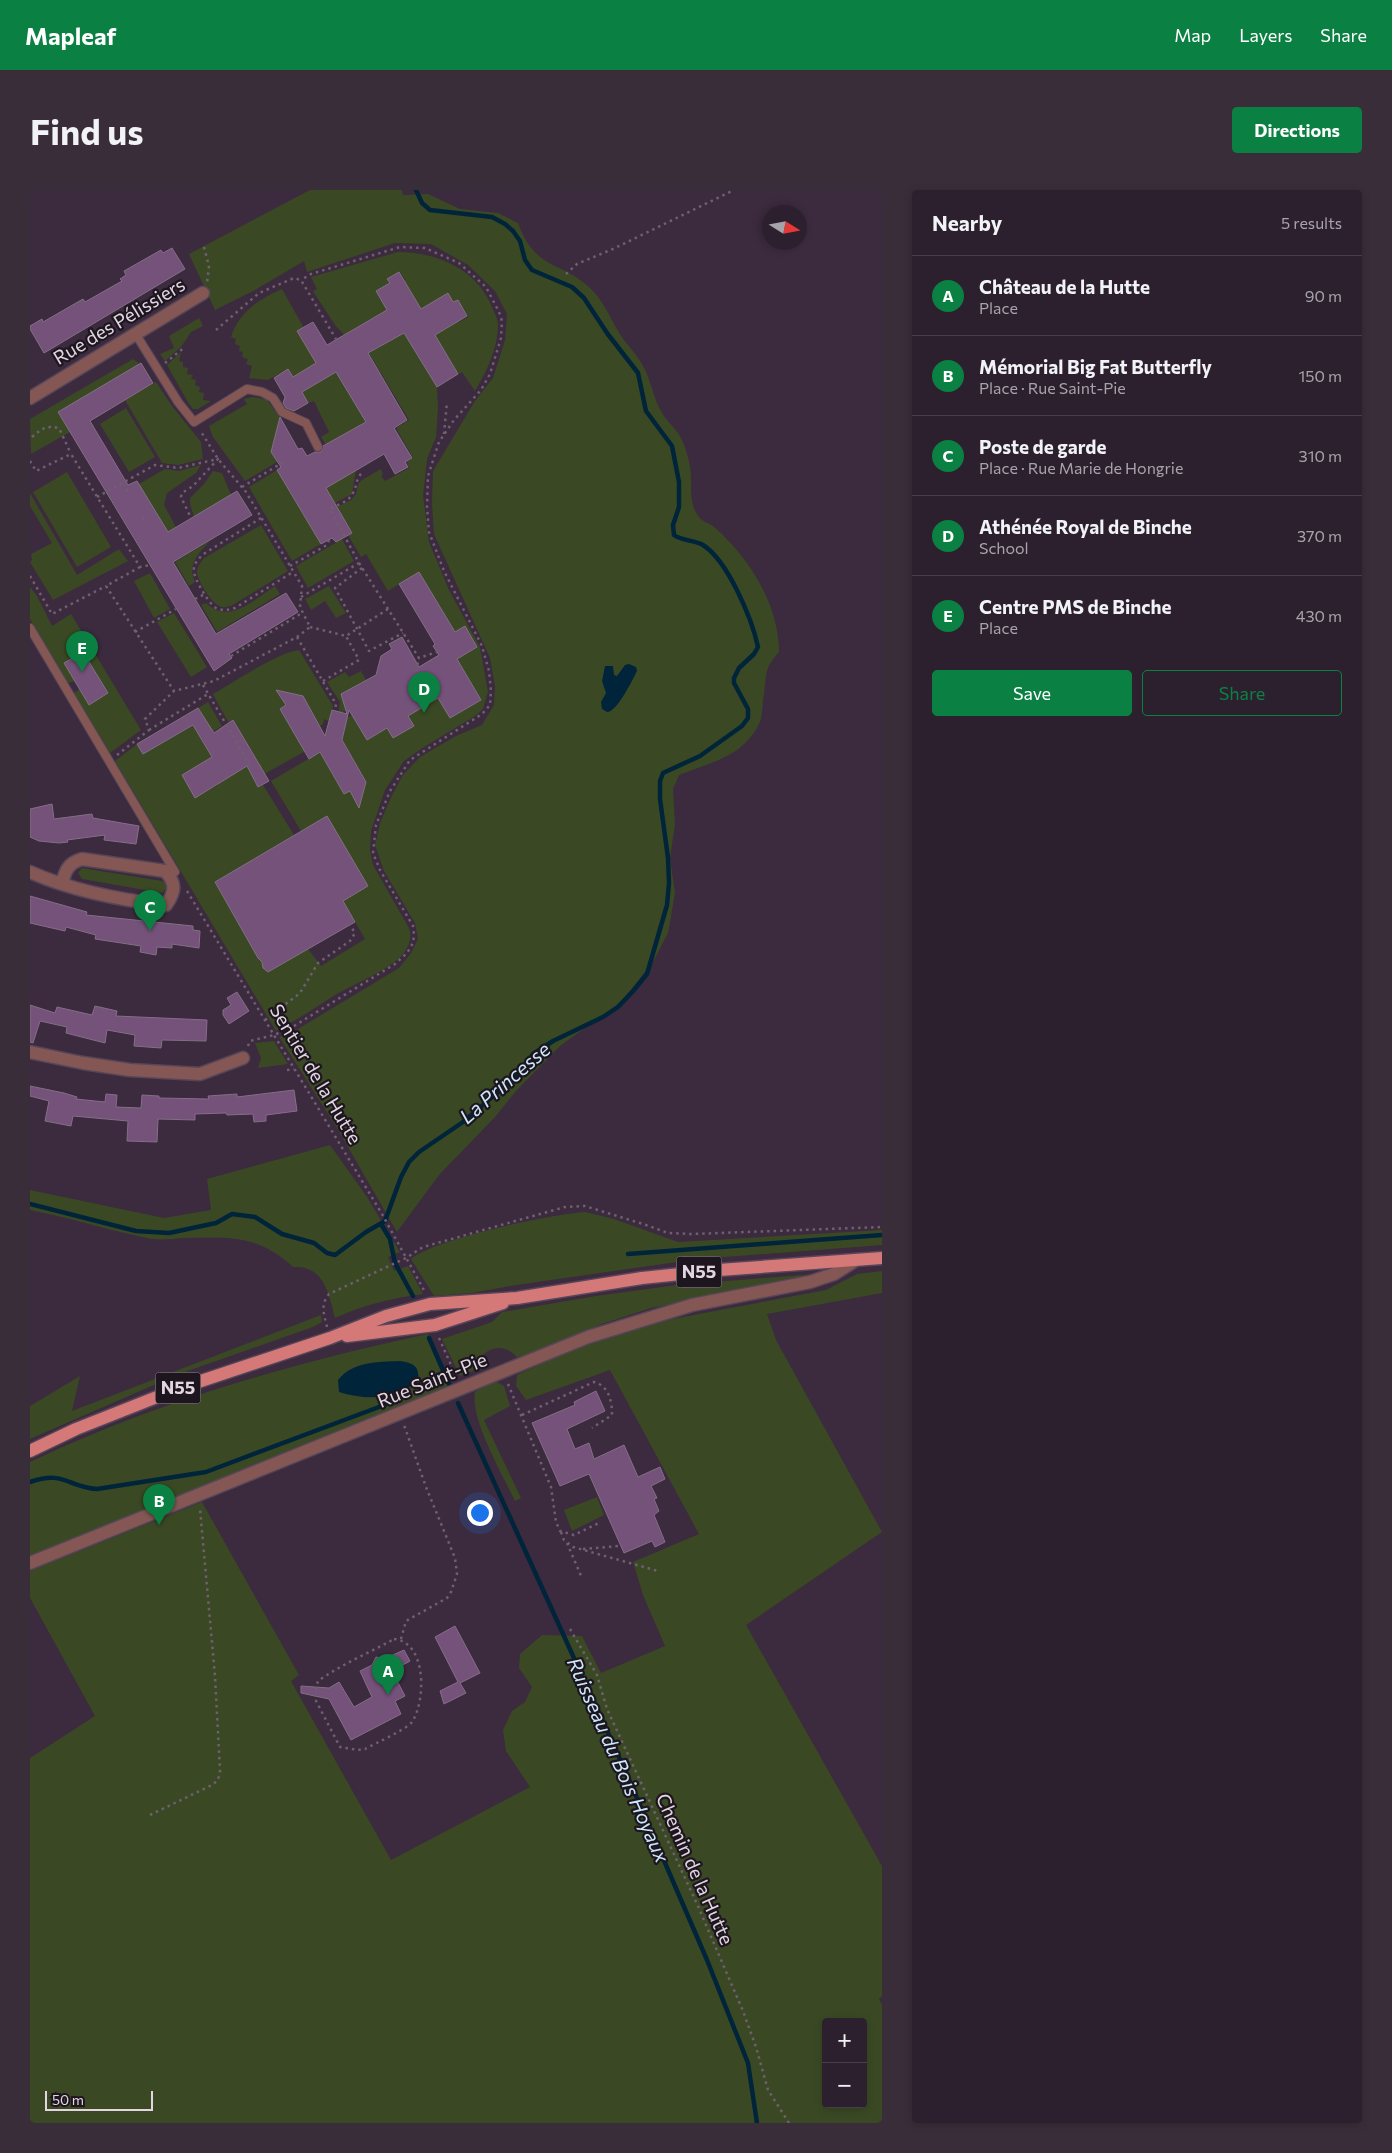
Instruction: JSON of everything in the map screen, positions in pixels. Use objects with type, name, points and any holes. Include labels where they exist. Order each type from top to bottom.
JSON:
[{"type":"main road","name":"N55","points":[[30,1451],[76,1429],[177,1389],[330,1338],[386,1316],[430,1304],[517,1298],[652,1277],[719,1270],[882,1258]]},
{"type":"main road","name":"N55","points":[[330,1338],[435,1325],[517,1298]]},
{"type":"street","name":"Rue des Pélissiers","points":[[30,398],[202,293]]},
{"type":"street","points":[[30,872],[62,884],[117,898],[166,905],[175,887],[171,878],[164,871],[82,859],[74,861],[66,869],[62,884]]},
{"type":"street","points":[[30,1052],[130,1070],[200,1074],[243,1058]]},
{"type":"street","name":"Rue Saint-Pie","points":[[30,1564],[588,1337],[692,1305],[810,1282],[834,1274],[856,1260]]},
{"type":"lane","points":[[135,333],[178,402],[194,422],[247,390],[262,392],[273,398],[282,412],[306,423],[318,446]]},
{"type":"lane","points":[[30,628],[175,872]]},
{"type":"path","points":[[566,274],[577,264],[613,249],[734,190]]},
{"type":"path","points":[[243,1058],[250,1041],[274,1035],[294,1026],[395,964],[407,954],[413,943],[413,926],[380,870],[373,853],[376,825],[390,791],[410,760],[482,714],[490,705],[489,671],[482,646],[444,571],[429,532],[427,506],[428,476],[432,460],[454,420],[481,390],[490,374],[501,338],[502,321],[499,312],[486,287],[459,263],[425,248],[400,247],[311,274],[301,280]]},
{"type":"path","points":[[202,293],[209,279],[209,266],[204,248]]},
{"type":"path","points":[[216,330],[260,293],[294,278],[301,280],[336,339]]},
{"type":"path","points":[[158,368],[185,347]]},
{"type":"path","points":[[444,436],[447,402]]},
{"type":"path","points":[[194,422],[218,459],[242,487],[302,586],[300,607],[310,626],[346,636],[359,660],[323,681]]},
{"type":"path","points":[[32,437],[42,428],[52,426],[59,428],[71,454],[140,567]]},
{"type":"path","points":[[30,461],[36,471],[71,454]]},
{"type":"path","points":[[97,497],[155,465],[178,468],[218,459]]},
{"type":"path","points":[[191,518],[181,497],[182,493],[192,486],[218,459]]},
{"type":"path","points":[[242,487],[282,463],[285,464]]},
{"type":"path","points":[[363,472],[356,479],[354,493],[351,497],[330,509],[359,563],[419,658],[412,684]]},
{"type":"path","points":[[126,491],[130,489]]},
{"type":"path","points":[[142,519],[146,516]]},
{"type":"path","points":[[261,518],[202,554],[195,563],[194,572],[205,594],[212,605],[218,609],[235,608],[293,572]]},
{"type":"path","points":[[290,566],[327,545],[329,540]]},
{"type":"path","points":[[301,597],[359,563]]},
{"type":"path","points":[[30,576],[52,614],[140,567],[150,565]]},
{"type":"path","points":[[362,568],[335,588],[369,651],[403,633]]},
{"type":"path","points":[[106,586],[174,691]]},
{"type":"path","points":[[195,598],[205,594]]},
{"type":"path","points":[[135,632],[176,609]]},
{"type":"path","points":[[346,636],[388,609]]},
{"type":"path","points":[[231,656],[303,613]]},
{"type":"path","points":[[150,730],[144,719],[174,691],[214,681],[296,636],[310,626]]},
{"type":"path","points":[[296,636],[336,704],[335,711]]},
{"type":"path","points":[[419,658],[437,652]]},
{"type":"path","points":[[203,685],[250,765]]},
{"type":"path","points":[[109,760],[150,730],[209,694]]},
{"type":"path","name":"Sentier de la Hutte","points":[[197,907],[382,1214],[406,1258]]},
{"type":"path","points":[[265,1020],[300,993],[318,963],[350,940],[355,933],[350,925]]},
{"type":"path","points":[[287,1070],[294,1070]]},
{"type":"path","points":[[330,1338],[323,1308],[324,1300],[330,1294],[406,1258],[423,1247],[564,1207],[592,1208],[668,1233],[720,1234],[882,1227]]},
{"type":"path","points":[[503,1371],[551,1486],[556,1522],[582,1578]]},
{"type":"path","points":[[522,1415],[594,1382],[601,1384],[607,1391],[612,1405],[612,1415],[592,1428]]},
{"type":"path","points":[[399,1414],[455,1558],[457,1574],[447,1598],[406,1622],[401,1639]]},
{"type":"path","points":[[150,1815],[212,1785],[218,1780],[220,1771],[215,1676],[202,1523],[197,1495]]},
{"type":"path","points":[[560,1531],[574,1535],[600,1522]]},
{"type":"path","points":[[567,1543],[581,1549],[658,1571]]},
{"type":"path","points":[[581,1549],[619,1546]]},
{"type":"path","name":"Chemin de la Hutte","points":[[570,1629],[597,1676],[607,1709],[697,1904],[743,2011],[756,2047],[768,2090],[789,2123]]},
{"type":"path","points":[[394,1639],[401,1639],[413,1652],[421,1671],[420,1696],[411,1724],[365,1749],[358,1750],[340,1747],[314,1697],[318,1680],[344,1664],[394,1639]]},
{"type":"green space","points":[[310,190],[402,190],[403,195],[428,194],[460,209],[498,213],[518,223],[525,239],[542,258],[583,282],[594,292],[624,340],[642,364],[664,417],[682,440],[690,466],[692,499],[695,511],[700,519],[712,526],[727,539],[750,567],[768,600],[778,634],[779,652],[767,671],[761,717],[752,735],[735,751],[679,775],[673,789],[675,824],[670,858],[675,893],[668,933],[654,960],[622,1001],[560,1046],[516,1091],[495,1117],[439,1175],[397,1232],[337,1128],[279,1037],[293,1032],[399,968],[411,953],[418,939],[415,923],[384,871],[375,845],[380,823],[403,775],[420,757],[456,736],[482,725],[494,705],[495,686],[490,658],[434,534],[432,503],[433,471],[475,401],[493,378],[505,340],[507,314],[495,291],[468,265],[431,244],[395,243],[307,272],[304,261],[255,290],[215,310],[189,254]]},
{"type":"green space","points":[[398,252],[427,255],[454,265],[476,282],[485,294],[497,318],[498,334],[491,359],[475,391],[462,372],[458,374],[435,335],[455,323],[456,318],[459,322],[468,317],[458,300],[453,302],[448,293],[418,326],[400,283],[405,280],[400,272],[387,279],[392,288],[376,292],[390,315],[383,337],[372,318],[344,335],[335,325],[313,291],[317,289],[311,277]]},
{"type":"green space","points":[[282,289],[304,328],[316,363],[293,377],[288,369],[268,380],[249,378],[252,366],[246,364],[248,359],[242,357],[243,352],[239,351],[240,346],[235,344],[236,339],[231,337],[239,320],[251,307],[265,297]]},
{"type":"green space","points":[[199,318],[203,326],[191,332],[181,347],[165,361],[160,354],[174,348],[169,336]]},
{"type":"green space","points":[[404,333],[437,387],[436,437],[427,459],[423,495],[429,542],[449,590],[480,647],[488,692],[483,709],[475,716],[404,761],[385,790],[371,831],[370,850],[373,865],[409,928],[410,938],[406,950],[398,959],[381,971],[335,995],[276,1031],[115,761],[137,744],[143,754],[205,719],[198,708],[208,702],[222,726],[201,739],[219,769],[204,762],[182,775],[195,798],[218,785],[216,782],[247,766],[258,787],[263,785],[294,835],[215,882],[262,962],[263,968],[268,972],[308,949],[321,966],[365,939],[343,901],[368,886],[327,817],[301,831],[271,781],[320,752],[344,794],[366,781],[342,740],[338,723],[352,715],[367,740],[387,728],[393,738],[414,726],[408,716],[428,704],[432,688],[450,718],[481,700],[457,659],[477,647],[465,626],[455,632],[419,572],[388,591],[366,554],[361,557],[348,535],[352,532],[337,507],[351,500],[356,494],[358,484],[362,480],[381,469],[383,474],[381,476],[385,481],[409,468],[407,462],[413,458],[396,428],[409,420],[369,353]]},
{"type":"green space","points":[[181,352],[179,361],[183,362],[183,367],[188,368],[187,374],[193,375],[191,379],[196,380],[195,385],[200,387],[199,392],[204,393],[203,400],[211,401],[198,409],[193,409],[189,404],[167,365]]},
{"type":"green space","points":[[133,359],[140,364],[70,432],[31,454],[30,419]]},
{"type":"green space","points":[[340,370],[368,422],[326,445],[321,437],[329,432],[314,401],[308,403],[302,392]]},
{"type":"green space","points":[[156,382],[172,406],[201,442],[203,459],[178,465],[162,463],[125,400]]},
{"type":"green space","points":[[252,397],[266,399],[280,417],[271,451],[277,462],[245,481],[213,437],[209,426],[247,404],[244,399]]},
{"type":"green space","points":[[126,408],[155,457],[129,472],[100,424]]},
{"type":"green space","points":[[201,465],[196,473],[167,493],[164,505],[176,527],[159,538],[139,484],[165,469],[179,471]]},
{"type":"green space","points":[[277,470],[321,544],[292,561],[249,487]]},
{"type":"green space","points":[[356,470],[352,494],[335,503],[326,488]]},
{"type":"green space","points":[[213,471],[222,473],[231,495],[194,517],[190,498],[204,484]]},
{"type":"green space","points":[[67,472],[111,547],[77,567],[33,492]]},
{"type":"green space","points":[[30,493],[77,575],[119,549],[128,561],[53,600],[30,562],[32,560],[31,554],[52,543],[30,506]]},
{"type":"green space","points":[[261,525],[288,571],[231,606],[219,606],[202,586],[197,572],[198,566],[204,558]]},
{"type":"green space","points":[[342,539],[354,561],[308,588],[296,566]]},
{"type":"green space","points":[[210,541],[195,560],[192,570],[195,582],[189,586],[175,562]]},
{"type":"green space","points":[[150,573],[170,609],[154,618],[134,581]]},
{"type":"green space","points":[[275,586],[280,594],[217,632],[201,605],[206,603],[224,612],[233,611],[250,603]]},
{"type":"green space","points":[[329,586],[346,613],[336,618],[325,601],[311,610],[305,599]]},
{"type":"green space","points":[[30,587],[37,596],[52,626],[71,614],[141,730],[110,753],[74,693],[80,689],[89,705],[108,693],[83,652],[65,663],[75,681],[68,683],[30,619]]},
{"type":"green space","points":[[174,613],[207,667],[191,677],[157,622]]},
{"type":"green space","points":[[299,650],[333,706],[329,721],[324,719],[323,724],[320,726],[302,696],[297,699],[279,694],[281,698],[291,702],[280,709],[304,749],[316,745],[261,776],[257,760],[233,720],[228,722],[213,694],[279,656]]},
{"type":"green space","points":[[361,671],[366,680],[341,694],[348,709],[338,715],[340,702],[327,682],[345,672],[349,677]]},
{"type":"green space","points":[[82,868],[162,881],[168,887],[162,893],[82,879],[78,873]]},
{"type":"green space","points":[[274,1041],[288,1064],[258,1068],[261,1058],[255,1043]]},
{"type":"green space","points":[[330,1145],[367,1197],[400,1252],[388,1257],[394,1271],[408,1266],[423,1294],[356,1309],[335,1318],[327,1291],[318,1276],[312,1271],[293,1267],[267,1248],[254,1243],[214,1237],[152,1239],[30,1210],[30,1190],[164,1218],[211,1210],[207,1179]]},
{"type":"green space","points":[[585,1212],[614,1219],[678,1242],[882,1230],[882,1245],[698,1259],[472,1293],[434,1296],[411,1259],[424,1251],[467,1236],[522,1222]]},
{"type":"green space","points":[[882,1271],[882,1293],[767,1314],[776,1340],[882,1532],[746,1625],[882,1866],[882,1996],[879,1999],[882,2005],[882,2123],[30,2123],[30,1758],[95,1716],[30,1598],[30,1571],[202,1502],[299,1675],[291,1681],[391,1860],[530,1787],[506,1751],[503,1730],[512,1711],[525,1702],[532,1687],[519,1668],[520,1654],[542,1635],[582,1636],[601,1673],[665,1646],[643,1595],[633,1562],[699,1534],[610,1370],[526,1400],[516,1386],[517,1375],[593,1343],[672,1319],[826,1290],[857,1274]]},
{"type":"green space","points":[[815,1274],[783,1283],[651,1308],[602,1324],[543,1350],[517,1357],[504,1349],[491,1349],[480,1357],[473,1371],[460,1376],[442,1339],[492,1322],[502,1312],[677,1285]]},
{"type":"green space","points":[[321,1315],[322,1322],[313,1327],[179,1374],[30,1439],[30,1406],[80,1376],[72,1411]]},
{"type":"green space","points":[[428,1334],[449,1388],[30,1557],[30,1462],[126,1421],[225,1386],[326,1358]]},
{"type":"green space","points":[[497,1382],[504,1386],[510,1406],[484,1420],[521,1498],[515,1501],[482,1432],[475,1404],[475,1392],[482,1387]]},
{"type":"green space","points":[[597,1497],[604,1515],[572,1531],[564,1510]]},
{"type":"water","points":[[629,664],[636,667],[637,671],[620,702],[611,711],[607,712],[602,709],[601,702],[606,693],[602,681],[605,666],[613,666],[614,675],[617,676],[625,665]]},
{"type":"water","points":[[400,1361],[415,1366],[418,1371],[418,1380],[401,1392],[380,1397],[370,1397],[339,1392],[338,1380],[351,1369],[366,1364]]},
{"type":"building","points":[[172,248],[185,269],[44,353],[30,326],[42,319],[43,322],[83,299],[85,302],[122,281],[120,279],[126,275],[124,271],[161,250],[163,253]]},
{"type":"building","points":[[399,272],[421,309],[448,293],[453,302],[458,300],[467,316],[435,335],[458,374],[437,387],[404,333],[368,353],[407,420],[394,428],[412,458],[405,462],[408,467],[395,474],[384,454],[326,488],[352,533],[336,542],[332,538],[321,544],[277,470],[281,467],[271,452],[280,417],[298,449],[302,448],[307,456],[315,452],[321,452],[323,446],[366,422],[336,372],[302,392],[308,403],[294,411],[286,408],[283,403],[285,397],[274,378],[288,369],[293,377],[316,363],[297,331],[313,322],[327,345],[387,310],[376,291],[390,283],[387,279]]},
{"type":"building","points":[[141,363],[153,383],[90,421],[128,485],[137,481],[168,532],[237,491],[252,515],[173,562],[216,634],[286,593],[298,612],[229,654],[232,658],[214,671],[58,412]]},
{"type":"building","points":[[419,572],[455,632],[465,626],[477,647],[457,659],[481,700],[450,718],[438,698],[408,716],[414,726],[393,738],[387,728],[367,740],[349,710],[342,740],[366,782],[359,808],[350,791],[344,794],[320,752],[309,759],[280,709],[286,705],[276,690],[303,696],[325,736],[332,710],[347,714],[341,694],[376,675],[381,656],[392,649],[389,644],[402,637],[419,667],[439,655],[433,646],[435,644],[399,584]]},
{"type":"building","points":[[83,652],[108,693],[89,705],[64,663]]},
{"type":"building","points":[[198,708],[214,733],[233,720],[269,781],[258,787],[247,766],[195,798],[182,775],[212,757],[193,725],[143,754],[137,744]]},
{"type":"building","points":[[52,804],[54,819],[92,814],[93,818],[139,826],[136,844],[104,840],[105,835],[67,840],[68,842],[59,843],[39,841],[30,837],[30,809]]},
{"type":"building","points":[[327,816],[368,886],[343,901],[355,922],[268,972],[263,968],[262,962],[215,882]]},
{"type":"building","points":[[30,896],[87,912],[86,915],[193,926],[193,930],[200,931],[199,948],[172,944],[172,948],[157,947],[156,955],[140,952],[141,946],[95,939],[96,935],[66,927],[65,931],[30,923]]},
{"type":"building","points":[[237,992],[249,1011],[229,1024],[223,1015],[223,1010],[231,1005],[227,998]]},
{"type":"building","points":[[30,1005],[55,1013],[57,1007],[92,1015],[95,1006],[117,1011],[116,1016],[207,1020],[206,1041],[162,1040],[161,1048],[134,1046],[135,1035],[107,1030],[105,1043],[66,1033],[67,1027],[40,1021],[33,1043],[30,1042]]},
{"type":"building","points":[[30,1086],[64,1093],[77,1097],[76,1099],[105,1102],[106,1094],[117,1095],[116,1107],[141,1108],[142,1095],[159,1096],[159,1098],[209,1099],[208,1096],[237,1094],[237,1097],[294,1090],[297,1111],[266,1115],[266,1121],[254,1122],[253,1114],[227,1115],[226,1113],[195,1114],[195,1120],[158,1119],[157,1142],[127,1141],[128,1121],[73,1116],[71,1126],[45,1121],[49,1101],[30,1096]]},
{"type":"building","points":[[596,1391],[605,1411],[567,1429],[575,1449],[589,1443],[594,1459],[624,1445],[638,1477],[660,1467],[665,1479],[651,1486],[657,1498],[654,1499],[659,1511],[654,1515],[665,1542],[655,1547],[652,1541],[624,1553],[589,1474],[560,1486],[532,1423],[575,1405],[574,1402]]},
{"type":"building","points":[[455,1626],[480,1673],[460,1683],[466,1693],[444,1704],[440,1691],[458,1682],[435,1637]]},
{"type":"building","points":[[404,1650],[410,1661],[392,1671],[405,1696],[395,1701],[401,1714],[351,1740],[329,1699],[301,1693],[301,1686],[329,1688],[339,1682],[354,1707],[372,1697],[360,1671],[372,1665],[376,1657],[384,1659]]},
{"type":"waterway","name":"La Princesse","points":[[30,1204],[136,1231],[169,1233],[216,1223],[232,1214],[255,1217],[282,1234],[314,1243],[327,1253],[335,1255],[366,1232],[385,1221],[401,1177],[409,1162],[419,1152],[463,1122],[518,1075],[533,1054],[553,1041],[603,1017],[618,1007],[647,974],[667,905],[669,883],[668,858],[660,799],[660,781],[663,773],[700,756],[742,726],[748,718],[748,709],[734,683],[734,678],[739,668],[754,654],[758,647],[755,635],[738,592],[721,564],[703,545],[674,535],[673,525],[679,507],[679,482],[672,446],[646,411],[638,373],[607,333],[584,298],[572,287],[532,270],[525,260],[520,241],[505,224],[492,217],[430,210],[422,203],[416,190]]},
{"type":"waterway","points":[[381,1224],[390,1239],[395,1263],[413,1296]]},
{"type":"waterway","points":[[628,1254],[882,1235]]},
{"type":"waterway","name":"Ruisseau du Bois Hoyaux","points":[[429,1338],[449,1384]]},
{"type":"waterway","points":[[30,1482],[59,1478],[87,1488],[97,1489],[206,1472],[395,1401]]},
{"type":"waterway","name":"Ruisseau du Bois Hoyaux","points":[[458,1403],[624,1768],[707,1960],[748,2063],[757,2123]]},
{"type":"place","name":"Centre PMS de Binche","points":[[82,672]]},
{"type":"place","name":"Athénée Royal de Binche","points":[[424,713]]},
{"type":"place","name":"Poste de garde","points":[[150,931]]},
{"type":"place","name":"Mémorial Big Fat Butterfly","points":[[159,1525]]},
{"type":"place","name":"Château de la Hutte","points":[[388,1695]]}]
